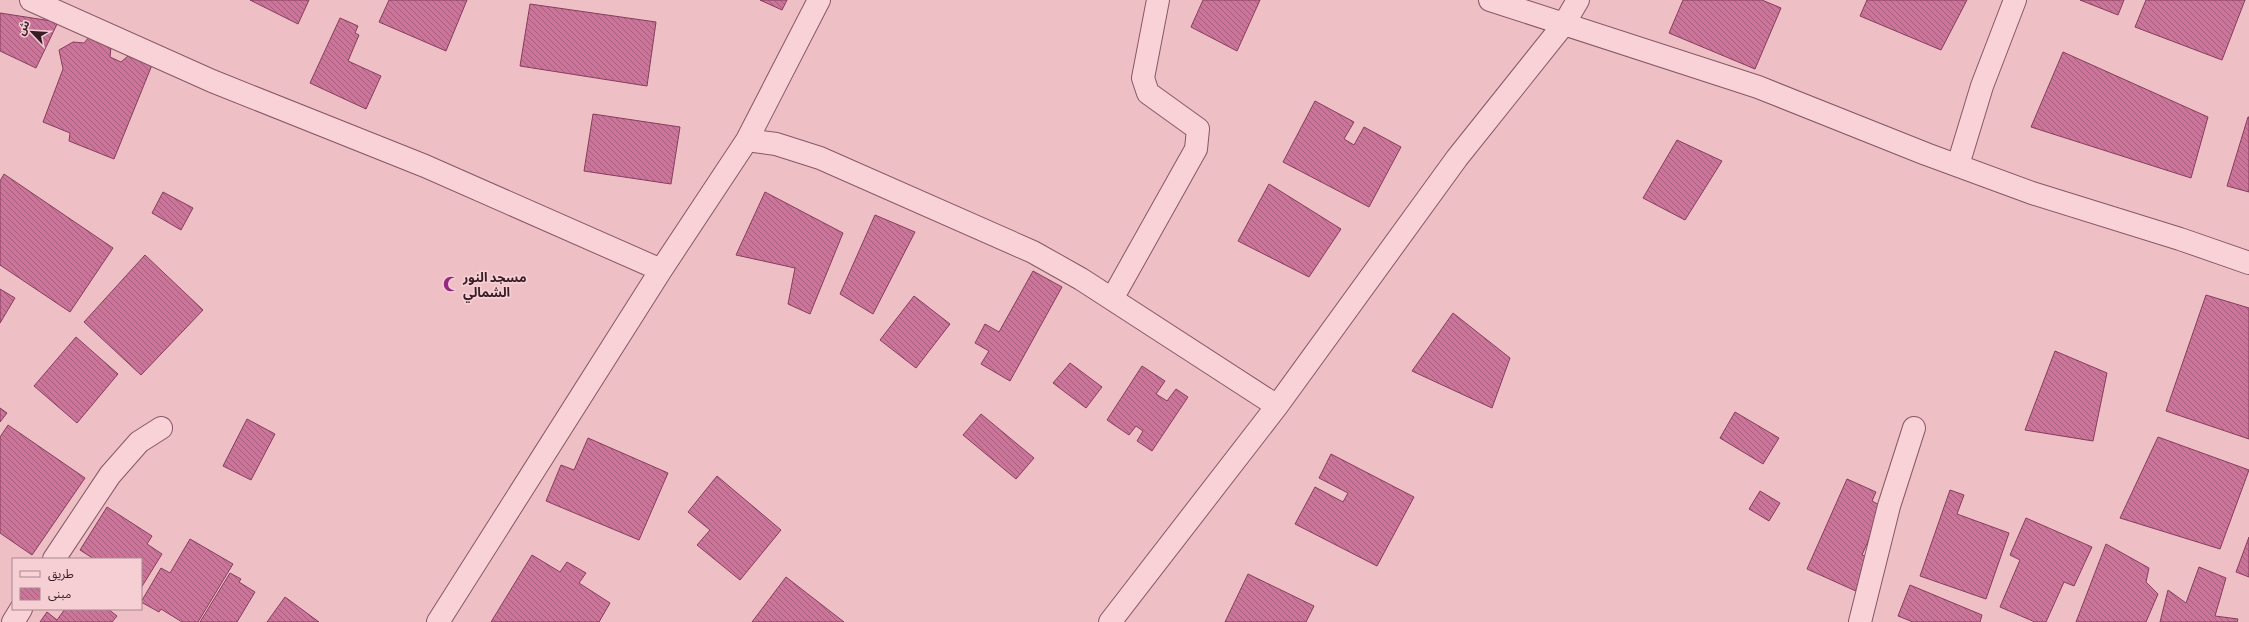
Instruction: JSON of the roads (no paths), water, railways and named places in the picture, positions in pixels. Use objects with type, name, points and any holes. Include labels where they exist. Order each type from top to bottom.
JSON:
[{"type":"street","points":[[31,0],[212,81],[425,166],[660,270]]},
{"type":"street","points":[[438,622],[660,270],[746,140],[818,0]]},
{"type":"street","points":[[1112,299],[1196,149],[1198,128],[1148,93],[1143,78],[1158,0]]},
{"type":"street","points":[[1490,0],[1758,87],[1958,166],[2032,193],[2180,239],[2249,263]]},
{"type":"street","points":[[1110,622],[1277,406],[1457,158],[1564,24],[1578,0]]},
{"type":"street","points":[[1958,166],[1982,86],[2015,0]]},
{"type":"street","points":[[746,140],[776,144],[820,158],[921,201],[1033,252],[1081,279],[1277,406]]},
{"type":"street","points":[[55,558],[110,475],[138,442],[161,428]]},
{"type":"street","points":[[1860,622],[1889,506],[1914,428]]},
{"type":"street","points":[[13,622],[20,610]]},
{"type":"place","name":"مسجد النور الشمالي","points":[[451,284]]}]
